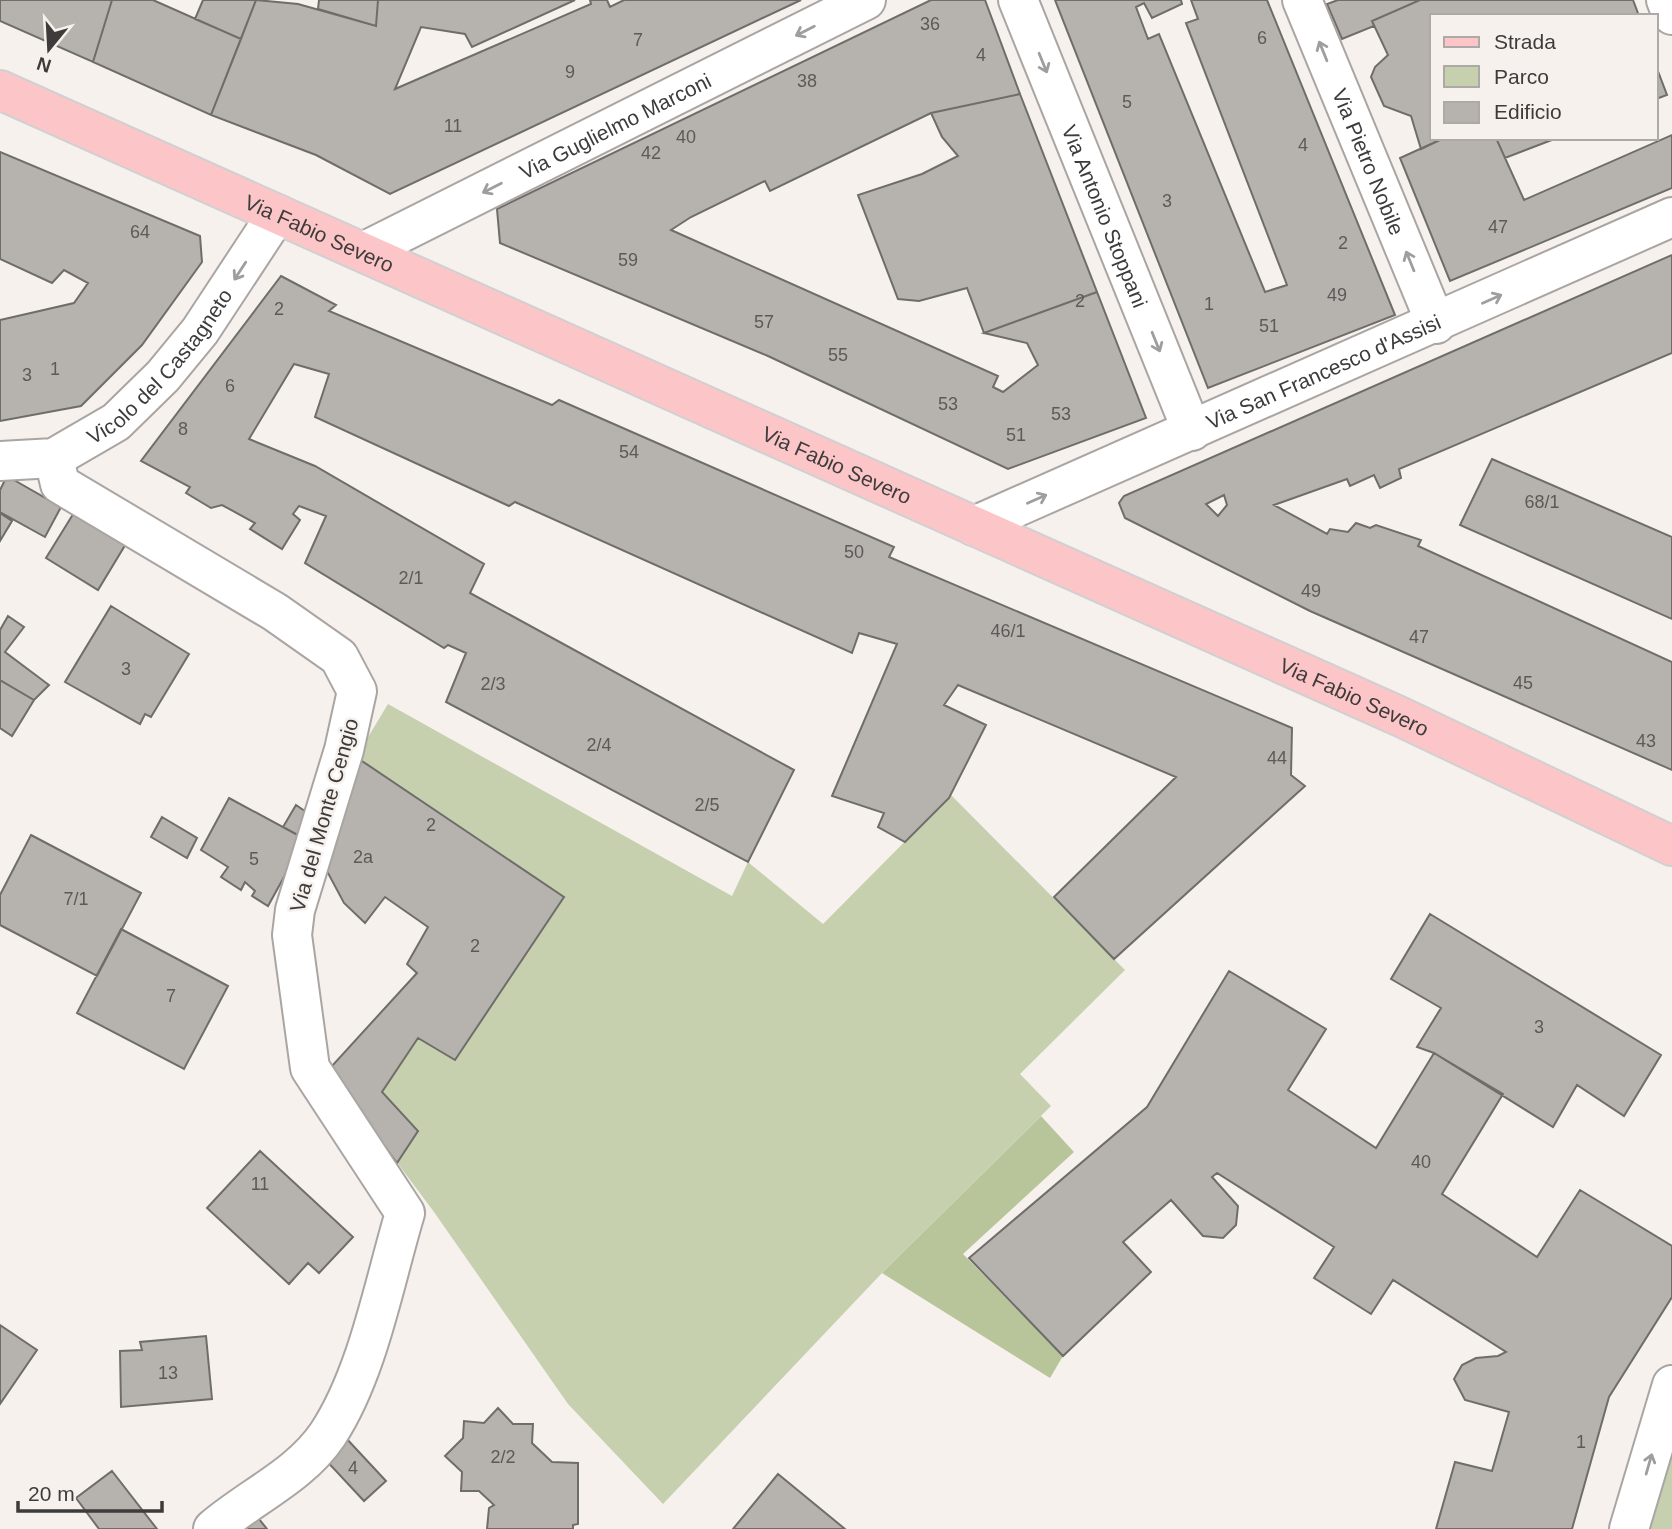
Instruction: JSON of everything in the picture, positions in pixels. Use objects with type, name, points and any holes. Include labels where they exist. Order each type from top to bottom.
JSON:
[{"type":"main road","name":"Via Fabio Severo","points":[[0,90],[1401,717],[1672,846]]},
{"type":"street","name":"Via Guglielmo Marconi","points":[[363,253],[866,0]]},
{"type":"street","name":"Via Antonio Stoppani","points":[[1018,0],[1192,431]]},
{"type":"street","name":"Via Pietro Nobile","points":[[1302,0],[1436,324]]},
{"type":"street","points":[[1666,0],[1672,15]]},
{"type":"street","name":"Vicolo del Castagneto","points":[[0,461],[54,458],[116,422],[163,376],[200,331],[277,214]]},
{"type":"street","name":"Via San Francesco d'Assisi","points":[[974,526],[1672,218]]},
{"type":"street","name":"Via del Monte Cengio","points":[[54,458],[60,484],[275,612],[339,657],[357,691],[344,750],[295,910],[292,934],[310,1068],[405,1213],[360,1366],[327,1435],[286,1477],[213,1529]]},
{"type":"street","points":[[1629,1529],[1672,1385]]},
{"type":"green space","points":[[388,704],[732,896],[748,862],[823,924],[951,795],[1125,970],[1020,1074],[1051,1106],[882,1273],[663,1504],[568,1404],[434,1212],[363,1117],[331,1067],[416,974],[407,964],[428,927],[385,897],[365,923],[344,903],[356,757]]},
{"type":"green space","points":[[1041,1116],[1074,1152],[963,1254],[1063,1356],[1050,1378],[882,1273]]},
{"type":"green space","points":[[1672,1449],[1672,1529],[1646,1529]]},
{"type":"building","points":[[0,0],[112,0],[93,62],[0,21]]},
{"type":"building","points":[[112,0],[153,0],[241,39],[211,115],[93,62]]},
{"type":"building","points":[[203,0],[256,0],[241,39],[195,19]]},
{"type":"building","points":[[256,0],[298,4],[376,26],[378,0],[575,0],[472,47],[465,34],[421,27],[395,89],[591,4],[590,0],[607,0],[610,7],[624,0],[801,0],[390,194],[316,155],[211,115]]},
{"type":"building","points":[[319,0],[378,0],[376,26],[318,9]]},
{"type":"building","points":[[931,0],[985,0],[1020,94],[931,113],[770,191],[765,181],[691,217],[671,230],[998,376],[993,387],[1003,392],[1038,365],[1027,343],[984,333],[1097,292],[1146,418],[1008,469],[768,356],[500,243],[497,209]]},
{"type":"building","points":[[1055,0],[1181,0],[1182,4],[1152,18],[1144,3],[1136,7],[1148,39],[1159,34],[1265,292],[1287,285],[1186,23],[1198,19],[1191,0],[1267,0],[1395,315],[1208,388]]},
{"type":"building","points":[[1338,0],[1420,0],[1372,21],[1374,26],[1342,39],[1327,4]]},
{"type":"building","points":[[1420,0],[1633,0],[1638,14],[1430,14],[1430,140],[1440,140],[1421,149],[1411,116],[1384,106],[1371,77],[1375,67],[1388,55],[1372,21]]},
{"type":"building","points":[[1658,71],[1667,95],[1658,98]]},
{"type":"building","points":[[1020,94],[1097,292],[984,333],[967,288],[919,301],[898,299],[858,195],[922,174],[958,156],[942,137],[931,113]]},
{"type":"building","points":[[1672,135],[1672,188],[1450,281],[1400,158],[1440,140],[1497,140],[1524,200]]},
{"type":"building","points":[[1497,140],[1552,140],[1505,158]]},
{"type":"building","points":[[0,152],[200,236],[202,262],[142,345],[81,406],[0,421],[0,320],[74,303],[88,283],[64,270],[52,283],[0,259]]},
{"type":"building","points":[[1672,255],[1672,353],[1399,469],[1401,478],[1380,488],[1374,475],[1350,486],[1347,479],[1274,505],[1327,534],[1330,529],[1348,532],[1356,523],[1370,528],[1376,525],[1421,540],[1418,546],[1672,662],[1672,770],[1310,611],[1125,518],[1119,503],[1124,496]],"holes":[[[1224,495],[1227,505],[1218,516],[1206,504]]]},
{"type":"building","points":[[281,276],[336,305],[329,311],[552,405],[559,400],[894,547],[889,557],[1292,728],[1291,775],[1305,786],[1114,959],[1054,897],[1176,777],[958,685],[944,705],[986,725],[949,798],[905,842],[878,827],[884,813],[832,796],[897,644],[859,633],[852,653],[515,502],[509,506],[315,417],[329,374],[294,364],[249,439],[315,466],[484,564],[470,593],[794,770],[748,862],[446,702],[466,653],[448,645],[444,648],[305,563],[326,516],[299,506],[293,514],[300,520],[282,549],[250,529],[255,523],[222,505],[211,508],[186,493],[190,487],[141,461]]},
{"type":"building","points":[[1492,459],[1672,537],[1672,619],[1460,525]]},
{"type":"building","points":[[7,476],[61,507],[45,537],[0,512],[0,490]]},
{"type":"building","points":[[75,511],[127,542],[98,590],[46,558]]},
{"type":"building","points":[[0,513],[12,521],[0,541]]},
{"type":"building","points":[[111,606],[189,654],[151,717],[145,714],[140,724],[65,682]]},
{"type":"building","points":[[8,616],[24,627],[5,652],[49,685],[34,700],[0,680],[0,630]]},
{"type":"building","points":[[0,680],[34,700],[12,736],[0,728]]},
{"type":"building","points":[[356,757],[564,897],[455,1060],[418,1038],[382,1092],[418,1131],[397,1163],[331,1067],[417,973],[407,964],[428,927],[385,897],[365,923],[344,903],[321,860]]},
{"type":"building","points":[[229,798],[305,839],[268,906],[252,896],[255,891],[245,882],[241,890],[221,877],[228,867],[201,850]]},
{"type":"building","points":[[296,805],[312,816],[305,839],[283,827]]},
{"type":"building","points":[[162,817],[197,838],[187,858],[151,837]]},
{"type":"building","points":[[31,835],[141,893],[97,976],[0,925],[0,895]]},
{"type":"building","points":[[1430,914],[1661,1055],[1624,1116],[1577,1085],[1553,1127],[1434,1053],[1417,1047],[1441,1008],[1391,979]]},
{"type":"building","points":[[121,929],[228,986],[184,1069],[77,1013]]},
{"type":"building","points":[[1229,971],[1326,1029],[1288,1090],[1376,1148],[1434,1053],[1503,1094],[1442,1194],[1537,1257],[1580,1190],[1672,1246],[1672,1297],[1609,1397],[1572,1529],[1436,1529],[1455,1462],[1492,1471],[1509,1412],[1465,1400],[1454,1379],[1462,1365],[1476,1358],[1498,1356],[1506,1352],[1393,1280],[1371,1314],[1314,1278],[1334,1247],[1217,1173],[1212,1177],[1238,1206],[1236,1225],[1223,1238],[1203,1236],[1171,1200],[1123,1242],[1151,1272],[1063,1356],[969,1258],[1147,1107]]},
{"type":"building","points":[[260,1151],[353,1237],[319,1273],[308,1263],[289,1284],[207,1208]]},
{"type":"building","points":[[0,1325],[37,1350],[0,1404]]},
{"type":"building","points":[[206,1336],[212,1399],[121,1407],[120,1351],[142,1350],[140,1342]]},
{"type":"building","points":[[498,1408],[513,1424],[533,1424],[532,1443],[552,1462],[578,1463],[578,1524],[573,1525],[573,1529],[487,1529],[489,1508],[494,1505],[479,1491],[461,1491],[462,1472],[445,1456],[463,1438],[464,1421],[484,1423]]},
{"type":"building","points":[[345,1437],[386,1481],[364,1501],[321,1455]]},
{"type":"building","points":[[112,1471],[157,1529],[99,1529],[76,1498]]},
{"type":"building","points":[[778,1474],[845,1529],[733,1529]]},
{"type":"building","points":[[251,1509],[267,1529],[227,1529]]}]
